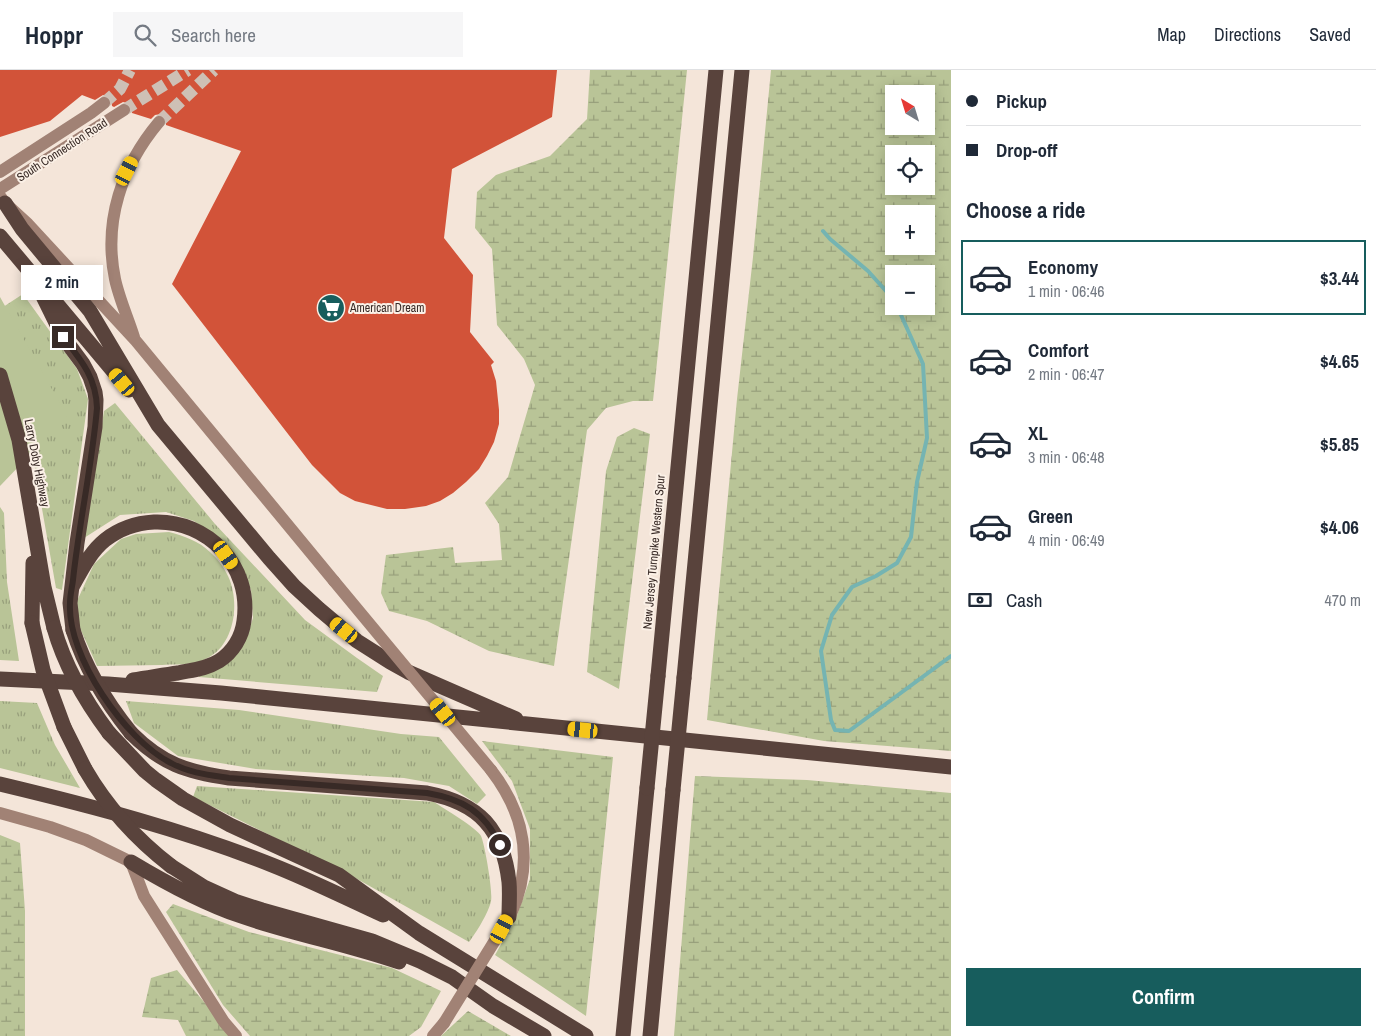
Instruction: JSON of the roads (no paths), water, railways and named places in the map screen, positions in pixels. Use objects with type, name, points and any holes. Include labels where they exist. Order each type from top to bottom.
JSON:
[{"type":"highway","name":"New Jersey Turnpike Western Spur","points":[[623,1036],[716,70]]},
{"type":"highway","points":[[650,1034],[742,70]]},
{"type":"highway","points":[[2,196],[22,229],[90,311],[158,425]]},
{"type":"highway","points":[[0,236],[281,572],[307,598],[357,640],[408,672],[528,724]]},
{"type":"highway","points":[[34,278],[63,337],[84,364],[90,377],[96,400],[96,417],[70,603],[73,630],[82,655],[96,683],[115,712],[131,733],[152,751],[180,768],[229,778],[427,793],[452,799],[472,808],[486,822],[500,845],[506,862],[509,884],[506,923]]},
{"type":"highway","name":"Larry Doby Highway","points":[[0,375],[19,440],[34,529]]},
{"type":"highway","points":[[72,587],[96,548],[104,540],[130,526],[151,522],[179,524],[204,534],[220,547],[233,564],[240,580],[245,615],[241,634],[232,649],[220,660],[213,665],[196,670],[108,684]]},
{"type":"highway","points":[[34,529],[32,622],[45,675],[64,726],[85,768],[102,796],[141,841],[171,866],[209,889],[243,904],[352,935],[392,949],[452,977],[493,1006]]},
{"type":"highway","points":[[34,529],[44,587],[61,651],[89,705],[109,733],[145,771],[183,800],[230,825],[339,875],[419,933],[586,1036]]},
{"type":"highway","points":[[0,679],[108,684],[248,696],[951,767]]},
{"type":"highway","points":[[0,784],[109,811],[231,850],[318,884],[419,933]]},
{"type":"highway","points":[[130,862],[182,891],[226,911],[364,951],[402,963],[433,976],[493,1006],[544,1036]]},
{"type":"street","name":"South Connection Road","points":[[4,169],[104,103]]},
{"type":"street","name":"South Connection Road","points":[[2,196],[17,178],[124,110]]},
{"type":"street","points":[[136,341],[115,281],[111,233],[118,195],[127,171],[141,146],[159,122]]},
{"type":"street","points":[[2,196],[136,341],[491,770],[513,805],[521,828],[524,851],[523,874],[519,894],[506,923],[434,1036]]},
{"type":"street","points":[[0,813],[50,827],[86,840],[130,862],[144,896],[217,1011],[236,1036]]},
{"type":"waterway","points":[[823,231],[868,271],[885,290]]},
{"type":"waterway","points":[[901,315],[923,364],[927,438],[917,482],[911,537],[897,563],[876,576],[852,587],[832,615],[821,651],[831,720],[835,730],[849,731],[951,656]]},
{"type":"tunnel","points":[[104,103],[120,89],[130,70]]},
{"type":"tunnel","points":[[124,110],[188,70]]},
{"type":"tunnel","points":[[159,122],[214,70]]},
{"type":"place","name":"American Dream","points":[[331,308]]}]
